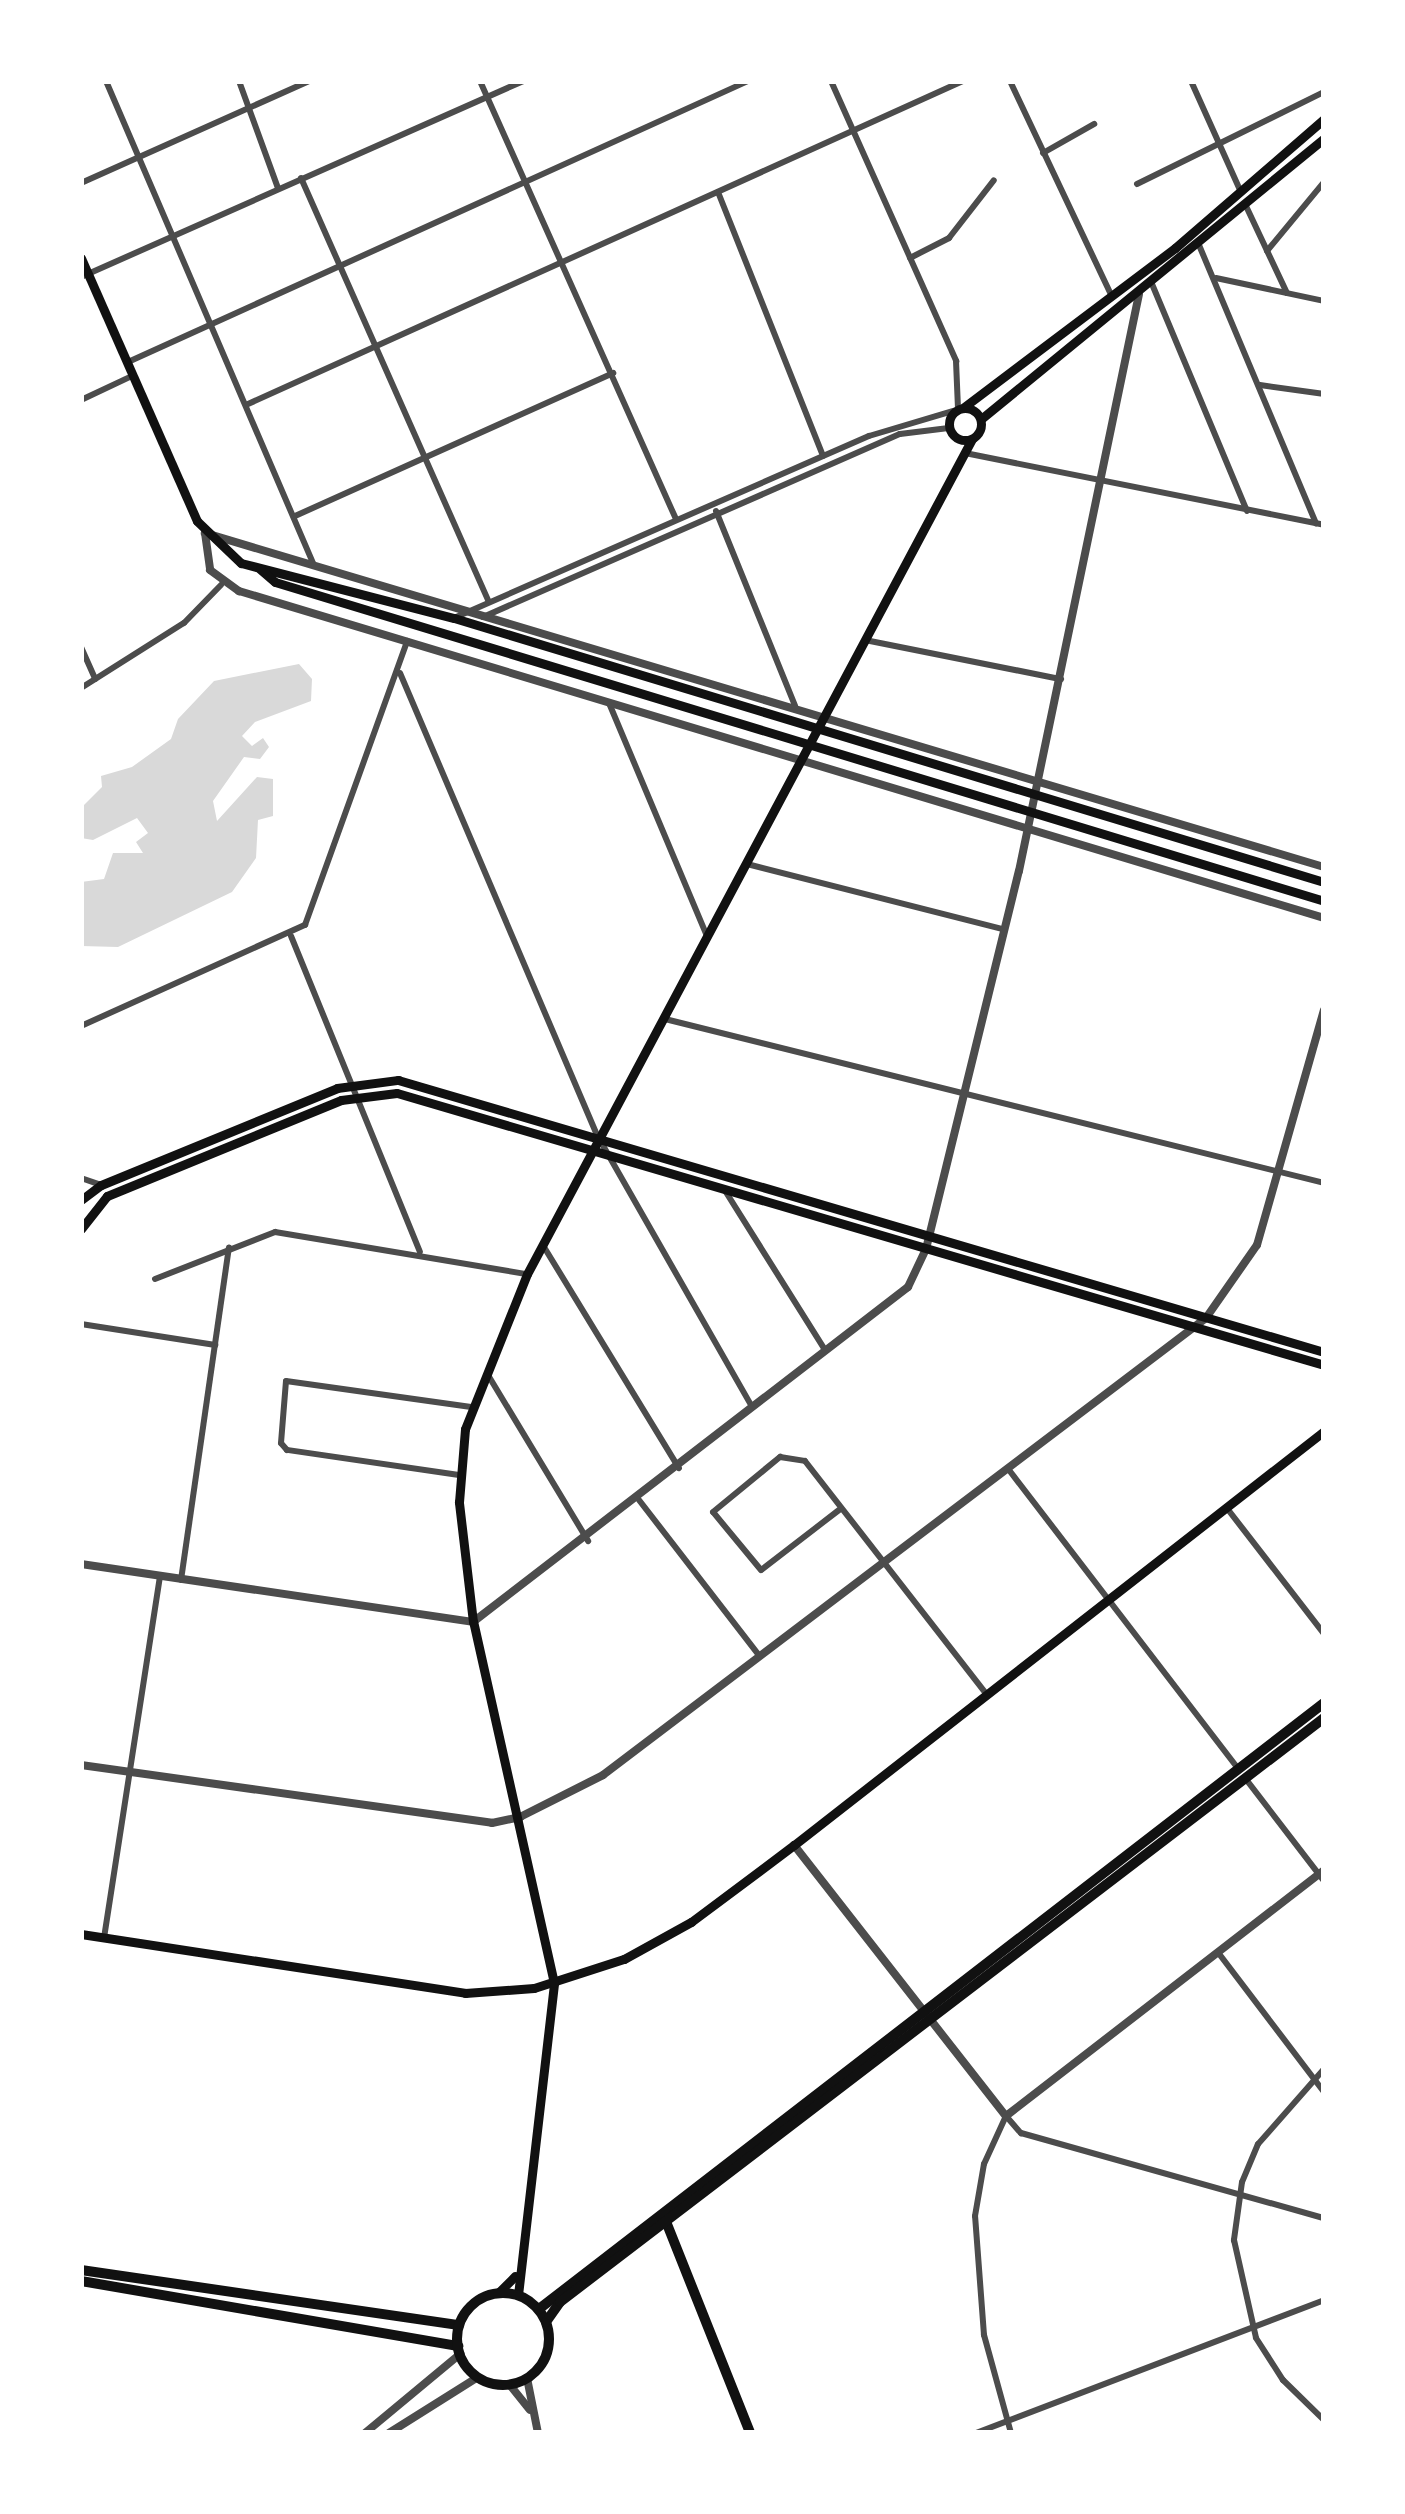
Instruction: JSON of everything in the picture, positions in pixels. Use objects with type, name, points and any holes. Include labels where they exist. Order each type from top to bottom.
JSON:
[{"type":"main road","points":[[955,466],[952,433],[959,409],[1112,297],[1324,119]]},
{"type":"main road","points":[[518,2295],[515,2276],[554,1983],[473,1622],[459,1475],[471,1406],[527,1274],[601,1144],[981,419],[1152,284],[1324,138]]},
{"type":"main road","points":[[81,258],[84,275],[205,533],[225,554],[258,568],[454,618],[815,731],[1037,788],[1324,882]]},
{"type":"main road","points":[[959,409],[981,419]]},
{"type":"main road","points":[[952,433],[972,439]]},
{"type":"main road","points":[[258,568],[275,582],[802,753],[1324,902]]},
{"type":"main road","points":[[81,1202],[100,1185],[353,1083],[428,1086],[724,1190],[1324,1366]]},
{"type":"main road","points":[[81,1229],[93,1206],[358,1096],[424,1098],[929,1234],[1324,1352]]},
{"type":"main road","points":[[81,1934],[465,1993],[554,1983],[670,1936],[794,1845],[1324,1431]]},
{"type":"main road","points":[[546,2322],[560,2302],[667,2224],[1242,1773],[1324,1702]]},
{"type":"main road","points":[[1242,1773],[1324,1718]]},
{"type":"main road","points":[[539,2309],[662,2211],[927,2016]]},
{"type":"main road","points":[[662,2211],[750,2433]]},
{"type":"main road","points":[[81,2270],[459,2325]]},
{"type":"main road","points":[[498,2293],[518,2295],[539,2309],[546,2322],[547,2353],[527,2378],[509,2384],[478,2377],[459,2350],[459,2325],[475,2302],[498,2293],[515,2276]]},
{"type":"main road","points":[[81,2281],[459,2350]]},
{"type":"street","points":[[106,81],[313,562]]},
{"type":"street","points":[[239,81],[278,188]]},
{"type":"street","points":[[81,183],[309,81]]},
{"type":"street","points":[[481,81],[567,260],[675,517]]},
{"type":"street","points":[[84,275],[523,81]]},
{"type":"street","points":[[127,363],[338,263],[748,81]]},
{"type":"street","points":[[454,618],[675,517],[823,456],[959,409],[956,361],[831,81]]},
{"type":"street","points":[[248,404],[963,81]]},
{"type":"street","points":[[1010,81],[1112,297]]},
{"type":"street","points":[[1191,81],[1241,192]]},
{"type":"street","points":[[1137,184],[1324,92]]},
{"type":"street","points":[[1043,153],[1094,124]]},
{"type":"street","points":[[301,178],[421,460],[488,601]]},
{"type":"street","points":[[910,258],[949,238],[994,180]]},
{"type":"street","points":[[1267,251],[1324,182]]},
{"type":"street","points":[[718,192],[823,456]]},
{"type":"street","points":[[1246,206],[1287,292]]},
{"type":"street","points":[[1199,245],[1320,524]]},
{"type":"street","points":[[1215,278],[1324,302]]},
{"type":"street","points":[[1152,284],[1247,511]]},
{"type":"street","points":[[81,1564],[473,1622],[588,1541],[899,1298],[926,1249],[1005,929],[1138,295]]},
{"type":"street","points":[[295,516],[613,373]]},
{"type":"street","points":[[81,400],[133,376]]},
{"type":"street","points":[[1259,385],[1324,394]]},
{"type":"street","points":[[470,625],[716,511],[900,434],[952,433]]},
{"type":"street","points":[[964,453],[1320,524]]},
{"type":"street","points":[[716,511],[795,706]]},
{"type":"street","points":[[1324,867],[1037,788],[795,706],[205,533],[209,570],[221,585],[802,753],[1028,829],[1324,917]]},
{"type":"street","points":[[81,688],[184,623],[221,585]]},
{"type":"street","points":[[81,1026],[291,936],[320,901],[400,673],[407,640]]},
{"type":"street","points":[[865,640],[1060,679]]},
{"type":"street","points":[[81,646],[95,679]]},
{"type":"street","points":[[400,673],[601,1144],[754,1410]]},
{"type":"street","points":[[608,699],[707,938]]},
{"type":"street","points":[[747,864],[1005,929]]},
{"type":"street","points":[[291,936],[419,1252]]},
{"type":"street","points":[[81,1765],[375,1812],[478,1822],[520,1817],[603,1775],[1206,1318],[1257,1245],[1282,1171],[1324,1010]]},
{"type":"street","points":[[665,1019],[1324,1184]]},
{"type":"street","points":[[81,1178],[100,1185]]},
{"type":"street","points":[[724,1190],[827,1353]]},
{"type":"street","points":[[81,1202],[93,1206]]},
{"type":"street","points":[[154,1279],[275,1232],[419,1252],[527,1274]]},
{"type":"street","points":[[181,1580],[229,1247]]},
{"type":"street","points":[[544,1247],[679,1468]]},
{"type":"street","points":[[81,1324],[215,1345]]},
{"type":"street","points":[[485,1370],[588,1541]]},
{"type":"street","points":[[459,1475],[287,1450],[281,1443],[286,1381],[471,1406]]},
{"type":"street","points":[[839,1510],[760,1570],[713,1512],[789,1455],[805,1461],[879,1564],[987,1695]]},
{"type":"street","points":[[1009,1470],[1322,1875],[1006,2116],[984,2164],[975,2216],[984,2335],[1011,2433]]},
{"type":"street","points":[[639,1499],[758,1655]]},
{"type":"street","points":[[1226,1507],[1324,1634]]},
{"type":"street","points":[[104,1938],[160,1576]]},
{"type":"street","points":[[794,1845],[1021,2133],[1324,2218]]},
{"type":"street","points":[[1220,1955],[1324,2092]]},
{"type":"street","points":[[1324,2069],[1269,2126],[1239,2196],[1235,2266],[1251,2328],[1282,2380],[1324,2420]]},
{"type":"street","points":[[976,2433],[1324,2300]]},
{"type":"street","points":[[365,2433],[459,2350]]},
{"type":"street","points":[[389,2433],[478,2377]]},
{"type":"street","points":[[527,2378],[538,2433]]},
{"type":"street","points":[[509,2384],[531,2411]]},
{"type":"shaded area","points":[[299,664],[312,679],[311,701],[255,722],[242,736],[252,746],[263,738],[269,747],[260,759],[244,757],[213,801],[217,821],[257,777],[273,779],[273,816],[258,820],[256,858],[232,892],[118,947],[81,946],[81,882],[104,879],[113,853],[143,853],[136,842],[148,833],[137,818],[93,840],[81,838],[81,808],[102,787],[101,776],[132,767],[171,739],[178,719],[214,681]]}]
